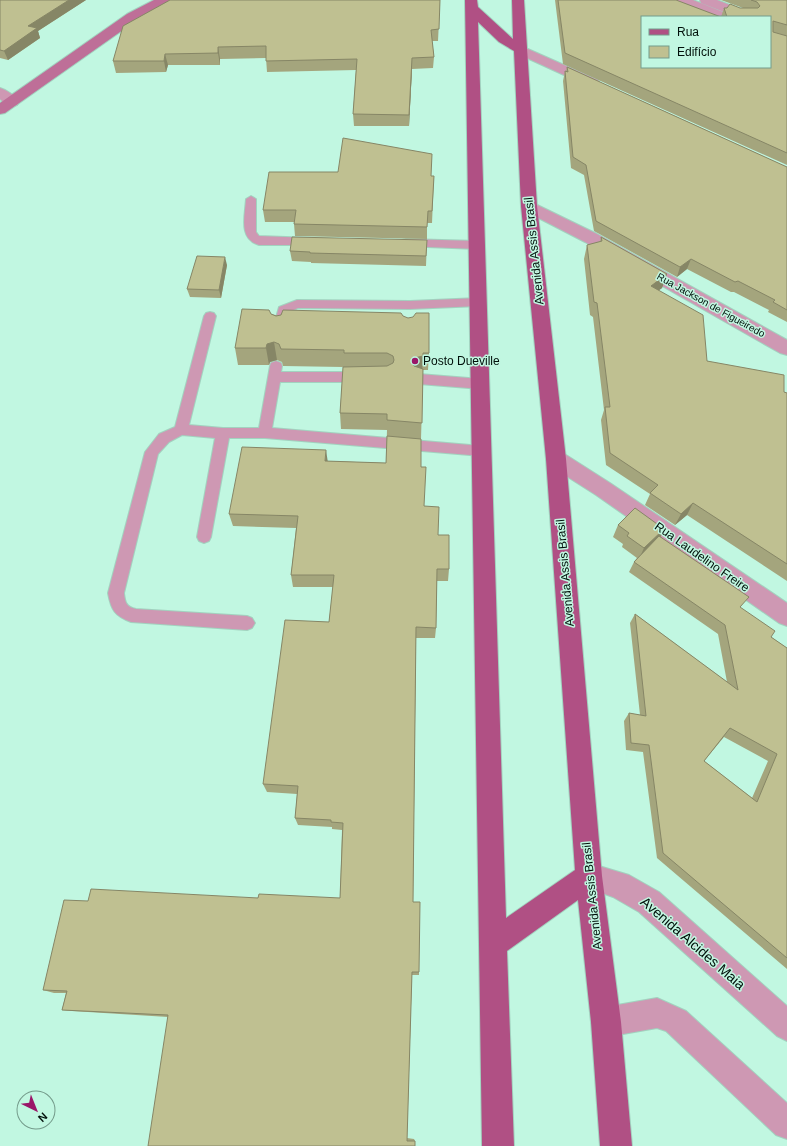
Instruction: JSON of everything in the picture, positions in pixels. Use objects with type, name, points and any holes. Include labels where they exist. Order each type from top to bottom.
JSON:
[{"type":"main road","points":[[6,106],[132,17],[164,0]]},
{"type":"main road","name":"Avenida Assis Brasil","points":[[518,0],[521,76],[530,206],[556,459],[589,876],[606,1022],[616,1146]]},
{"type":"main road","points":[[471,4],[504,39],[521,50]]},
{"type":"main road","points":[[471,4],[498,1146]]},
{"type":"main road","points":[[494,944],[589,876]]},
{"type":"street","points":[[682,0],[721,16]]},
{"type":"street","points":[[706,0],[746,16]]},
{"type":"street","points":[[521,50],[609,90]]},
{"type":"street","points":[[0,92],[6,106]]},
{"type":"street","name":"Rua Jackson de Figueiredo","points":[[530,206],[591,238],[787,348]]},
{"type":"street","name":"Rua Laudelino Freire","points":[[556,459],[604,489],[787,616]]},
{"type":"street","name":"Avenida Alcides Maia","points":[[589,876],[619,885],[649,902],[787,1026]]},
{"type":"street","points":[[606,1022],[657,1013],[676,1021],[787,1124]]},
{"type":"lane","points":[[251,199],[250,233],[255,239],[264,241],[326,242]]},
{"type":"lane","points":[[396,243],[477,244]]},
{"type":"lane","points":[[279,328],[283,310],[296,304],[410,305],[478,302]]},
{"type":"lane","points":[[409,318],[410,305]]},
{"type":"lane","points":[[181,430],[210,316]]},
{"type":"lane","points":[[265,433],[275,371],[379,378]]},
{"type":"lane","points":[[419,379],[481,384]]},
{"type":"lane","points":[[246,623],[136,616],[127,615],[120,610],[116,593],[152,452],[164,438],[181,430],[223,433],[265,433],[482,451]]},
{"type":"lane","points":[[204,537],[223,433]]},
{"type":"building","points":[[0,0],[69,0],[28,26],[37,28],[4,51],[0,50]]},
{"type":"building","points":[[170,0],[440,0],[439,29],[431,30],[434,57],[412,58],[409,115],[353,114],[357,59],[266,61],[266,46],[218,47],[218,53],[165,54],[164,61],[113,61],[123,26]]},
{"type":"building","points":[[558,0],[676,0],[718,16],[641,16],[641,68],[771,68],[771,16],[727,16],[724,8],[727,8],[730,4],[740,8],[758,8],[760,6],[757,2],[751,0],[787,0],[787,25],[773,21],[773,32],[787,36],[787,153],[565,53]]},
{"type":"building","points":[[567,67],[787,167],[787,310],[773,302],[775,300],[738,281],[735,282],[691,259],[680,267],[596,221],[586,165],[573,157],[565,71],[568,72]]},
{"type":"building","points":[[343,138],[432,154],[431,176],[434,176],[432,211],[428,211],[427,227],[294,224],[296,210],[263,210],[269,172],[338,172]]},
{"type":"building","points":[[292,237],[427,240],[426,256],[310,253],[290,251]]},
{"type":"building","points":[[601,237],[667,274],[651,286],[703,315],[707,361],[784,375],[784,392],[787,393],[787,564],[693,503],[681,514],[650,493],[658,485],[610,453],[605,407],[610,407],[597,303],[594,302],[587,245],[602,241]]},
{"type":"building","points":[[197,256],[225,257],[219,290],[187,289]]},
{"type":"building","points":[[242,309],[269,310],[271,314],[276,316],[281,315],[283,310],[401,313],[403,316],[408,318],[413,317],[416,313],[429,313],[429,353],[423,353],[423,356],[414,358],[412,362],[414,366],[423,369],[422,423],[387,420],[387,414],[340,413],[343,367],[387,366],[393,363],[393,356],[387,353],[344,353],[344,350],[281,349],[279,344],[274,342],[267,344],[266,348],[235,348]]},
{"type":"building","points":[[387,436],[421,439],[421,467],[426,467],[424,506],[439,507],[438,535],[449,535],[449,569],[437,569],[436,628],[416,627],[413,902],[420,902],[419,972],[412,972],[407,1141],[415,1141],[415,1146],[148,1146],[168,1015],[62,1010],[67,991],[43,990],[64,900],[88,901],[91,889],[258,898],[259,894],[340,898],[343,823],[331,822],[331,820],[295,818],[298,786],[263,784],[285,620],[329,622],[334,575],[291,575],[298,516],[229,514],[242,447],[326,450],[325,461],[386,463]]},
{"type":"building","points":[[635,508],[664,529],[644,548],[627,536],[629,533],[618,525]]},
{"type":"building","points":[[659,536],[749,597],[740,607],[775,631],[771,637],[787,648],[787,958],[663,853],[649,745],[631,743],[629,713],[646,716],[635,614],[738,690],[725,625],[634,562]],"holes":[[[730,728],[777,754],[757,802],[704,761]]]},
{"type":"place","name":"Posto Dueville","points":[[415,361]]}]
